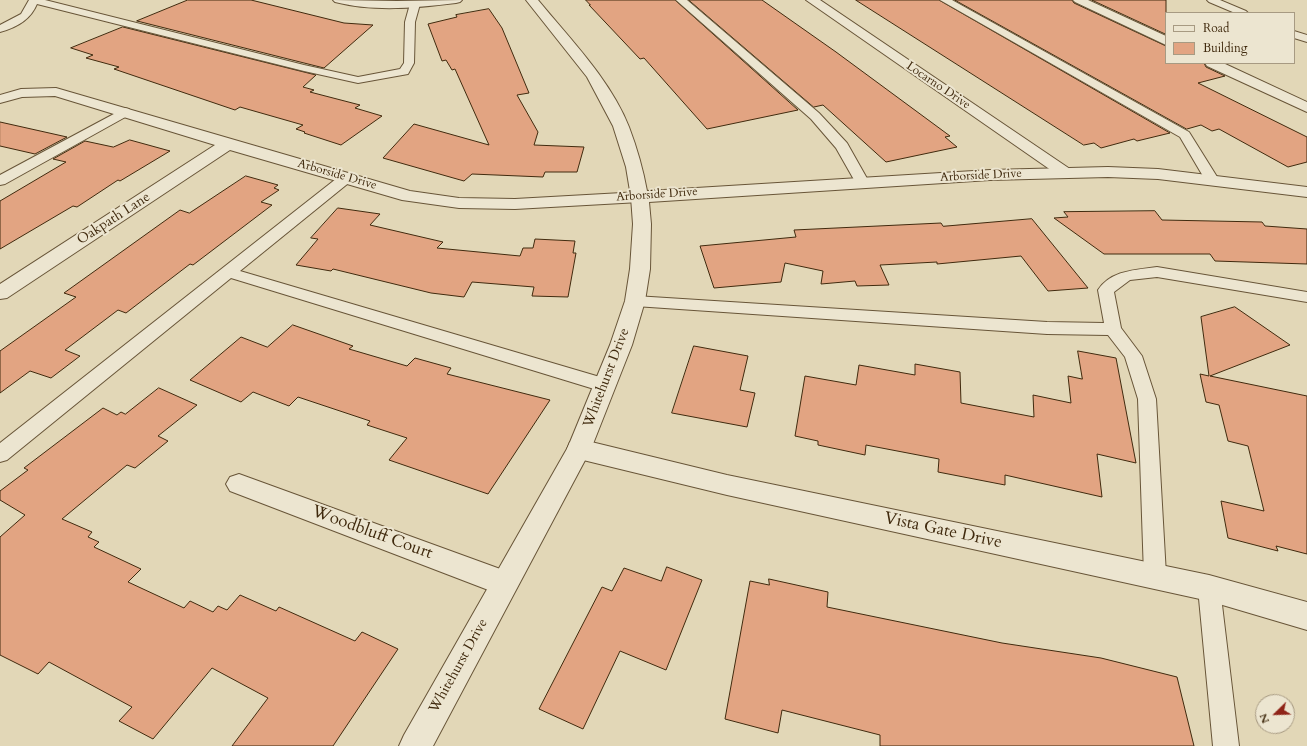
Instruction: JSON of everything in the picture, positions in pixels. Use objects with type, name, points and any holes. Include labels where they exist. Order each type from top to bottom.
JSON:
[{"type":"street","points":[[339,0],[364,4],[415,4],[456,0]]},
{"type":"street","name":"Whitehurst Drive","points":[[415,746],[504,582],[579,449],[621,345],[635,301],[640,269],[642,224],[640,197],[634,167],[621,126],[593,76],[532,0]]},
{"type":"street","name":"Locarno Drive","points":[[812,0],[1064,172]]},
{"type":"street","points":[[1079,0],[1165,41]]},
{"type":"street","points":[[1214,64],[1307,108]]},
{"type":"street","name":"Arborside Drive","points":[[0,99],[21,93],[56,92],[408,196],[459,203],[515,204],[862,182],[1064,172],[1151,174],[1307,192]]},
{"type":"street","name":"Oakpath Lane","points":[[0,293],[228,144]]},
{"type":"street","name":"Vista Gate Drive","points":[[579,449],[727,485],[1155,575],[1209,588],[1307,616]]},
{"type":"street","name":"Woodbluff Court","points":[[240,484],[504,582]]},
{"type":"lane","points":[[0,29],[26,17],[31,10],[34,0],[304,68],[358,80],[404,72],[409,63],[410,22],[415,4]]},
{"type":"lane","points":[[681,0],[815,116],[842,146],[862,182]]},
{"type":"lane","points":[[945,0],[1185,135],[1212,180]]},
{"type":"lane","points":[[1212,0],[1241,12]]},
{"type":"lane","points":[[1295,34],[1307,39]]},
{"type":"lane","points":[[0,181],[125,112]]},
{"type":"lane","points":[[0,454],[346,178]]},
{"type":"lane","points":[[227,272],[604,385]]},
{"type":"lane","points":[[1155,575],[1147,398],[1133,356],[1113,329],[1106,290],[1126,276],[1157,272],[1307,297]]},
{"type":"lane","points":[[635,301],[1046,328],[1113,329]]},
{"type":"lane","points":[[1209,588],[1226,746]]},
{"type":"building","points":[[188,0],[251,0],[344,23],[373,25],[324,68],[137,21]]},
{"type":"building","points":[[586,0],[675,0],[798,110],[707,129],[644,58],[640,59]]},
{"type":"building","points":[[689,0],[762,0],[836,52],[950,136],[945,137],[957,147],[886,162],[823,105],[814,107]]},
{"type":"building","points":[[856,0],[939,0],[1170,133],[1137,141],[1134,139],[1101,148],[1094,143],[1084,145]]},
{"type":"building","points":[[955,0],[1072,0],[1074,3],[1165,46],[1165,64],[1204,64],[1206,67],[1225,76],[1198,83],[1307,137],[1307,162],[1288,167],[1219,129],[1212,131],[1201,125],[1187,129]]},
{"type":"building","points":[[1092,0],[1166,0],[1165,34]]},
{"type":"building","points":[[489,9],[502,28],[529,93],[517,95],[538,132],[534,145],[584,147],[577,172],[545,172],[543,177],[472,174],[464,181],[383,158],[414,124],[489,145],[455,69],[452,70],[446,60],[442,61],[428,24],[457,17],[456,15]]},
{"type":"building","points":[[123,27],[316,75],[303,87],[314,90],[310,92],[360,105],[355,108],[382,116],[341,145],[296,129],[303,125],[240,107],[235,110],[114,69],[119,67],[86,58],[93,55],[71,48]]},
{"type":"building","points":[[0,122],[67,137],[35,154],[0,146]]},
{"type":"building","points":[[130,140],[170,151],[120,181],[118,180],[77,207],[73,206],[0,249],[0,201],[66,162],[53,159],[85,141],[113,147]]},
{"type":"building","points":[[246,176],[278,185],[274,188],[279,190],[261,202],[272,205],[193,265],[190,264],[126,313],[118,310],[65,350],[80,356],[51,378],[30,371],[0,393],[0,351],[76,297],[64,293],[180,210],[189,213]]},
{"type":"building","points":[[338,208],[380,214],[370,225],[443,242],[437,248],[520,256],[523,248],[533,248],[535,239],[575,241],[573,253],[576,253],[568,297],[532,296],[534,287],[472,282],[464,297],[431,293],[333,269],[331,271],[296,265],[318,239],[311,238]]},
{"type":"building","points":[[1155,211],[1162,220],[1262,222],[1265,226],[1307,229],[1307,264],[1215,261],[1210,254],[1104,254],[1054,218],[1068,217],[1064,212]]},
{"type":"building","points":[[1032,219],[1088,288],[1048,291],[1021,256],[937,264],[937,262],[880,265],[889,285],[857,286],[855,281],[821,284],[823,271],[785,263],[781,282],[714,288],[700,246],[796,237],[794,230],[941,223],[943,226]]},
{"type":"building","points":[[1235,307],[1290,345],[1210,376],[1307,396],[1307,554],[1276,546],[1278,551],[1228,538],[1221,501],[1264,511],[1248,446],[1228,441],[1219,405],[1206,402],[1200,374],[1209,376],[1201,317]]},
{"type":"building","points":[[293,325],[353,346],[349,349],[407,366],[415,358],[451,368],[447,374],[550,400],[488,494],[389,460],[407,438],[367,425],[370,421],[298,397],[289,406],[253,392],[241,402],[190,380],[241,337],[267,347]]},
{"type":"building","points":[[694,346],[748,356],[740,390],[755,393],[747,427],[672,413]]},
{"type":"building","points":[[1078,351],[1116,358],[1136,463],[1097,454],[1102,497],[1005,475],[1005,485],[938,472],[939,459],[866,445],[865,455],[818,445],[818,441],[795,436],[805,376],[856,385],[859,365],[915,375],[915,364],[960,372],[961,403],[1034,417],[1033,395],[1071,403],[1068,376],[1082,379]]},
{"type":"building","points":[[159,388],[197,405],[158,436],[168,441],[135,468],[127,465],[62,519],[92,532],[88,537],[99,542],[94,547],[141,569],[128,582],[184,608],[190,601],[213,612],[218,606],[227,610],[240,595],[276,611],[279,607],[355,641],[362,632],[398,649],[333,746],[232,746],[268,698],[212,668],[153,739],[119,721],[132,707],[49,662],[38,674],[0,655],[0,537],[25,515],[0,500],[0,491],[28,470],[24,468],[103,408],[117,415],[121,412],[125,414]]},
{"type":"building","points":[[667,567],[702,580],[666,670],[620,651],[583,729],[539,709],[602,587],[612,591],[624,568],[661,581]]},
{"type":"building","points":[[769,579],[828,592],[827,607],[1002,643],[1101,658],[1177,677],[1194,746],[880,746],[880,735],[782,710],[778,733],[725,719],[750,581],[769,585]]}]
